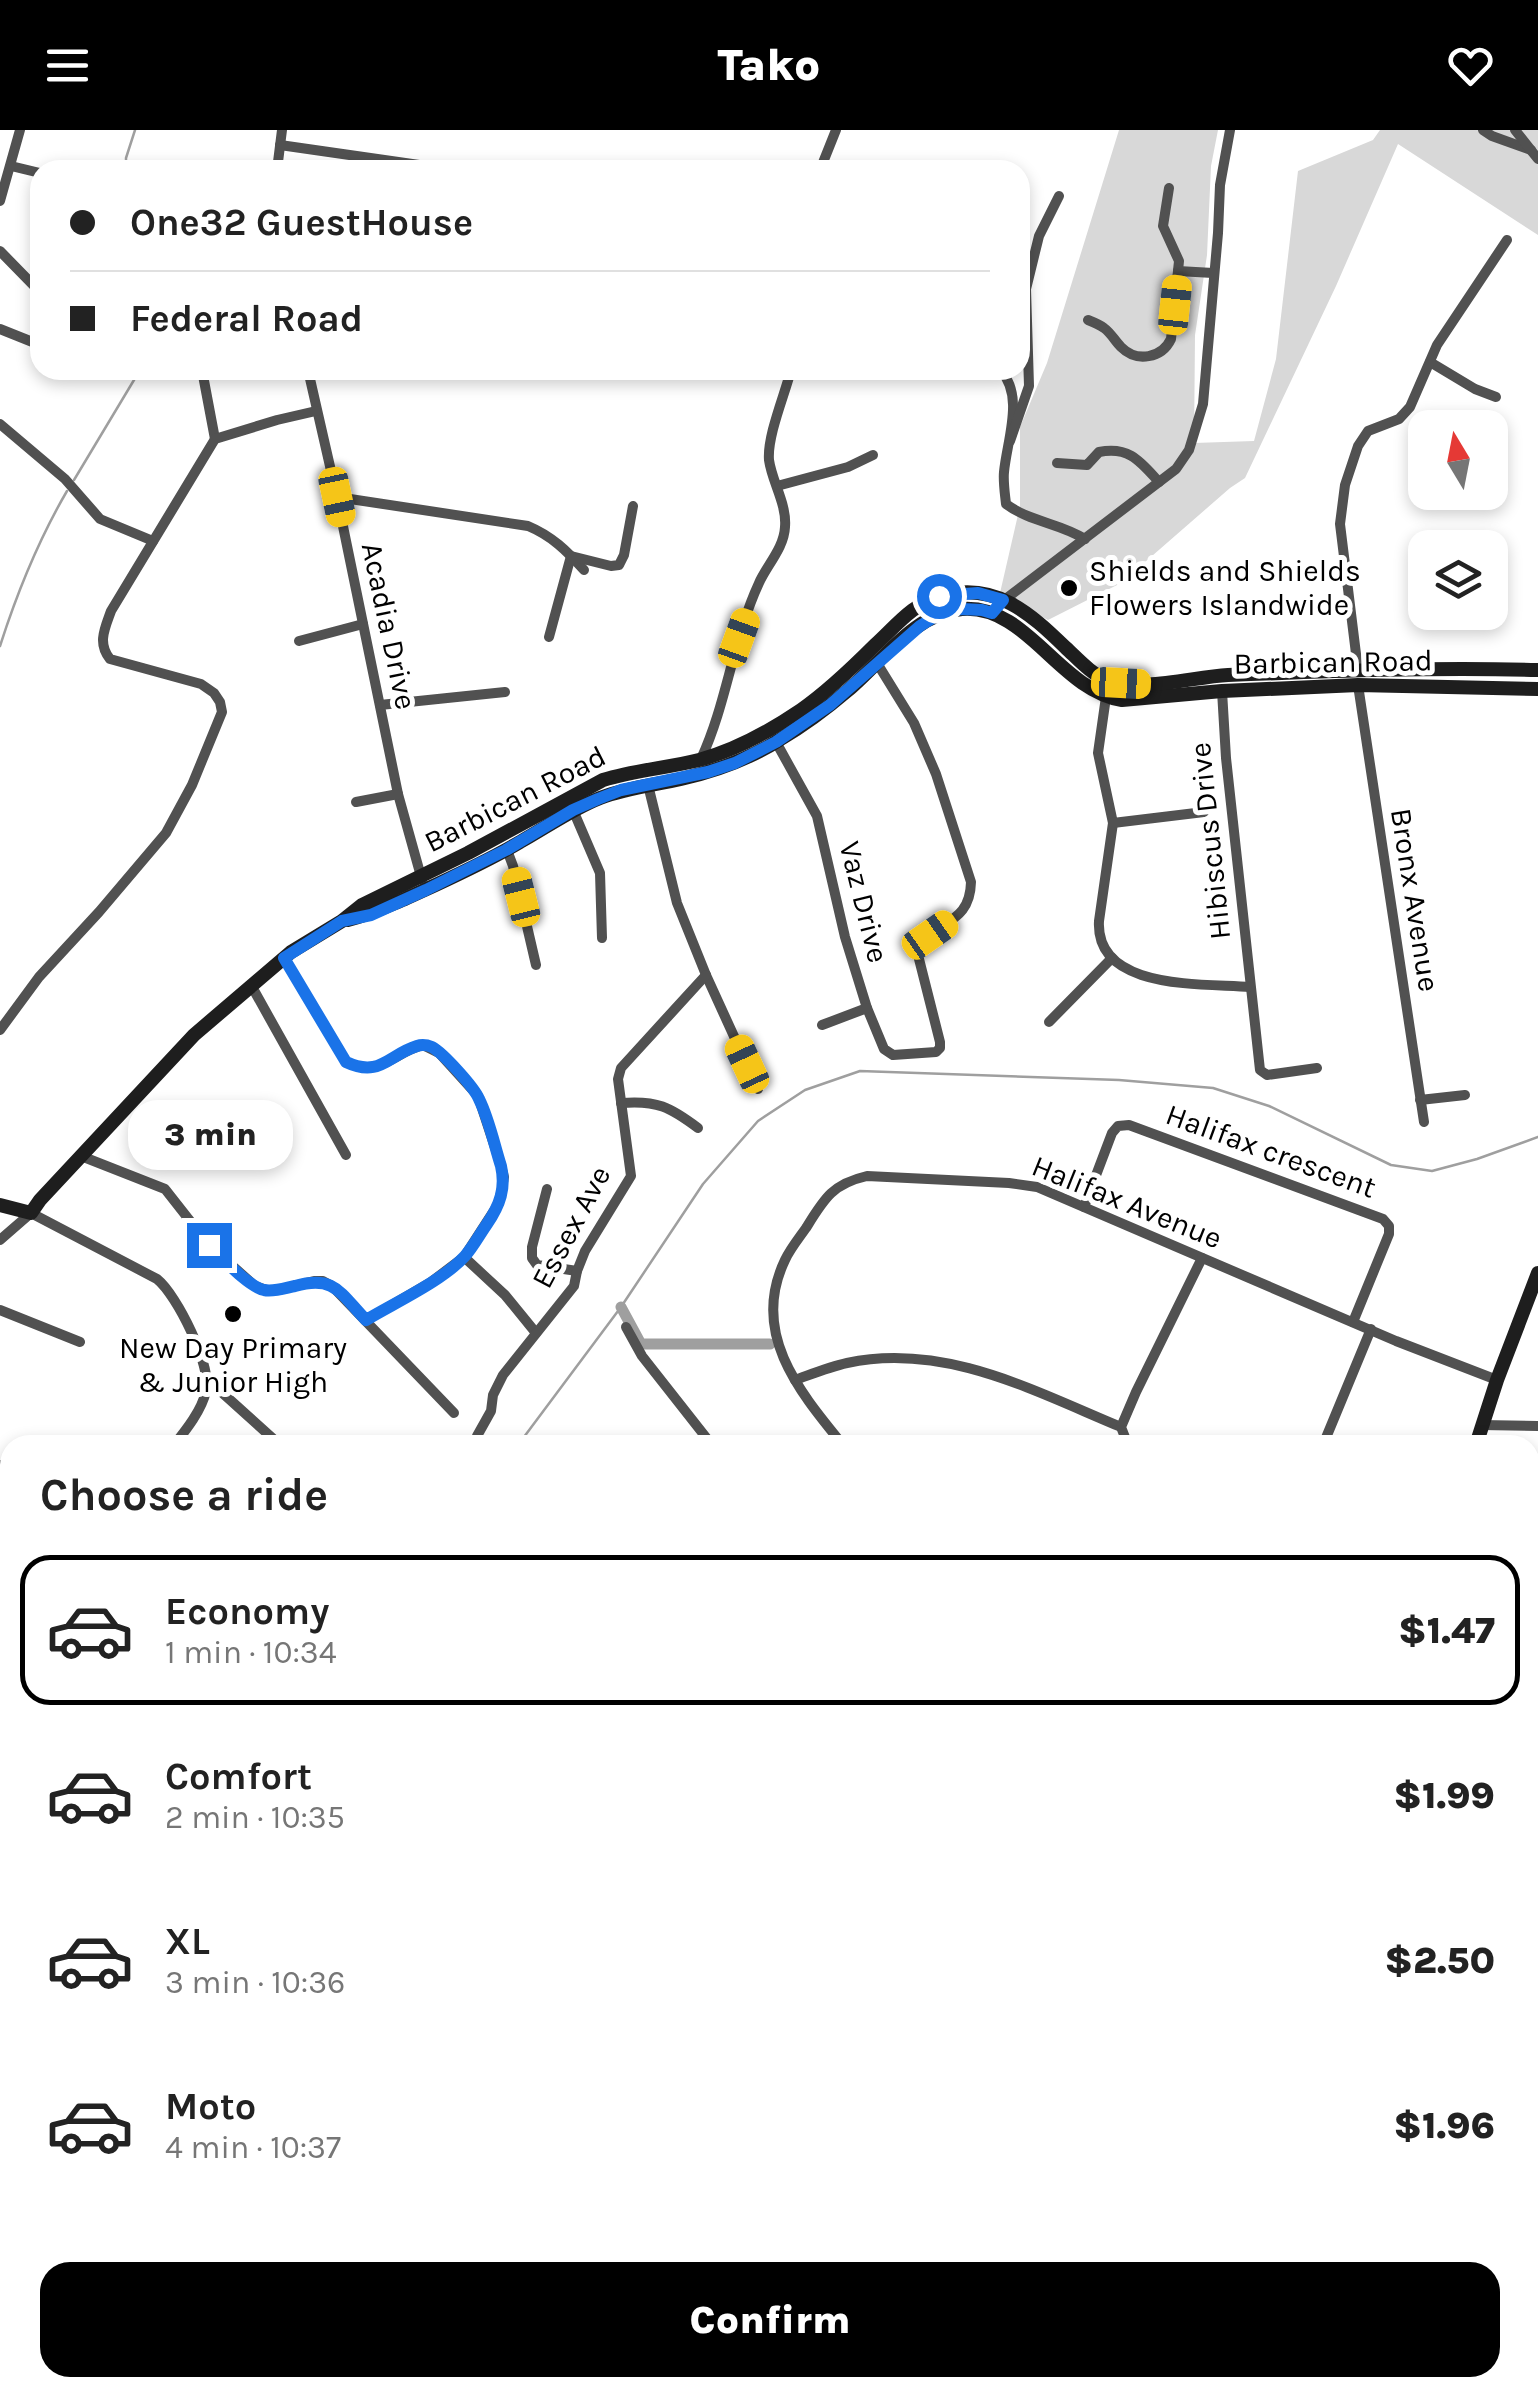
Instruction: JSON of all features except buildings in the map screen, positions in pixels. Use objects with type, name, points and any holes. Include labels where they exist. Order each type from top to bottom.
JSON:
[{"type":"main road","name":"Barbican Road","points":[[31,1213],[194,1036],[284,958],[342,921],[371,915],[603,780],[700,760],[738,746],[802,709],[906,614],[939,596],[960,592],[989,594],[1020,607],[1096,674],[1121,683],[1221,676],[1358,678],[1538,689]]},
{"type":"main road","name":"Barbican Road","points":[[423,884],[506,850],[573,810],[621,790],[722,768],[776,742],[823,710],[939,614],[962,609],[992,613]]},
{"type":"main road","points":[[992,613],[1015,626],[1086,686],[1106,697]]},
{"type":"main road","name":"Barbican Road","points":[[1106,697],[1122,700],[1358,678],[1538,670]]},
{"type":"main road","points":[[0,1205],[31,1213]]},
{"type":"main road","points":[[1478,1435],[1538,1273]]},
{"type":"street","points":[[0,201],[20,130]]},
{"type":"street","points":[[278,160],[282,130]]},
{"type":"street","points":[[824,160],[836,130]]},
{"type":"street","points":[[992,613],[1003,600],[1176,469],[1189,450],[1202,404],[1220,185],[1230,130]]},
{"type":"street","points":[[1483,130],[1534,154]]},
{"type":"street","points":[[1515,130],[1534,154]]},
{"type":"street","points":[[280,144],[387,160]]},
{"type":"street","points":[[11,166],[30,171]]},
{"type":"street","points":[[1088,320],[1106,328],[1134,356],[1161,354],[1172,339],[1178,271],[1177,255],[1163,226],[1169,188]]},
{"type":"street","points":[[1030,273],[1039,236],[1060,196]]},
{"type":"street","name":"Bronx Avenue","points":[[1424,1122],[1358,678],[1340,524],[1358,446],[1368,431],[1398,419],[1410,407],[1437,345],[1508,240]]},
{"type":"street","points":[[0,251],[30,282]]},
{"type":"street","points":[[1178,271],[1213,274]]},
{"type":"street","points":[[0,329],[30,341]]},
{"type":"street","points":[[1430,362],[1474,389],[1496,397]]},
{"type":"street","points":[[204,380],[216,439]]},
{"type":"street","name":"Acadia Drive","points":[[310,380],[398,794],[423,884]]},
{"type":"street","points":[[700,760],[759,582],[786,532],[769,462],[769,443],[789,380]]},
{"type":"street","points":[[1008,380],[1012,396],[1004,474],[1006,504],[1021,515],[1069,529],[1085,538]]},
{"type":"street","points":[[1010,440],[1030,380]]},
{"type":"street","points":[[0,1030],[39,978],[166,833],[192,784],[222,712],[214,692],[200,684],[110,659],[105,653],[103,634],[111,612],[216,439],[316,412]]},
{"type":"street","points":[[0,424],[66,479],[100,519],[153,541]]},
{"type":"street","points":[[1058,463],[1087,466],[1099,452],[1128,452],[1159,482]]},
{"type":"street","points":[[777,486],[848,467],[873,455]]},
{"type":"street","points":[[337,497],[528,526],[543,532],[584,570]]},
{"type":"street","points":[[571,556],[611,566],[618,564],[624,555],[633,506]]},
{"type":"street","points":[[550,637],[571,556]]},
{"type":"street","points":[[299,642],[363,624]]},
{"type":"street","name":"Vaz Drive","points":[[776,742],[817,816],[845,937],[884,1049],[893,1055],[934,1053],[940,1045],[918,955],[921,944],[930,935],[965,910],[971,882],[936,774],[914,724],[877,663]]},
{"type":"street","name":"Hibiscus Drive","points":[[1222,691],[1260,1070],[1266,1075],[1316,1068]]},
{"type":"street","points":[[380,705],[504,692]]},
{"type":"street","points":[[1049,1022],[1112,958],[1098,933],[1113,823],[1098,753],[1106,697]]},
{"type":"street","points":[[648,785],[677,903],[758,1088]]},
{"type":"street","points":[[356,802],[398,794]]},
{"type":"street","points":[[573,810],[600,873],[602,938]]},
{"type":"street","points":[[1113,823],[1204,812]]},
{"type":"street","points":[[506,850],[514,866],[536,964]]},
{"type":"street","points":[[284,958],[346,1062],[368,1069],[423,1044],[439,1052],[478,1096],[504,1177],[500,1202],[464,1257],[431,1282],[366,1320]]},
{"type":"street","name":"Hibiscus Drive","points":[[1112,958],[1130,972],[1150,979],[1250,986]]},
{"type":"street","name":"Essex Ave","points":[[478,1435],[491,1411],[503,1375],[574,1286],[585,1251],[630,1176],[618,1079],[621,1068],[706,975]]},
{"type":"street","points":[[250,985],[346,1155]]},
{"type":"street","points":[[822,1025],[867,1008]]},
{"type":"street","points":[[1420,1100],[1465,1094]]},
{"type":"street","points":[[621,1103],[652,1102],[678,1113],[698,1128]]},
{"type":"street","name":"Halifax crescent","points":[[1084,1206],[1112,1133],[1118,1126],[1129,1125],[1384,1220],[1389,1234],[1353,1322]]},
{"type":"street","points":[[81,1156],[165,1189],[209,1245],[254,1286],[269,1291],[323,1281],[343,1296],[454,1413]]},
{"type":"street","name":"Halifax Avenue","points":[[835,1435],[804,1397],[775,1338],[772,1313],[784,1261],[826,1195],[848,1180],[867,1176],[1037,1187],[1497,1380]]},
{"type":"street","points":[[547,1189],[532,1258],[537,1265],[577,1271]]},
{"type":"street","points":[[0,1240],[31,1213],[129,1264],[171,1292],[194,1338],[208,1380],[201,1404],[181,1435]]},
{"type":"street","points":[[464,1257],[505,1295],[536,1333]]},
{"type":"street","points":[[1121,1427],[1202,1258]]},
{"type":"street","points":[[0,1310],[80,1342]]},
{"type":"street","points":[[626,1327],[642,1356],[704,1435]]},
{"type":"street","points":[[1327,1435],[1371,1329]]},
{"type":"street","points":[[796,1380],[846,1363],[870,1360],[908,1358],[951,1363],[987,1372],[1121,1427],[1124,1435]]},
{"type":"street","points":[[208,1380],[269,1435]]},
{"type":"street","points":[[1481,1425],[1538,1426]]},
{"type":"shaded area","points":[[1119,130],[1218,130],[1211,166],[1207,255],[1195,335],[1194,443],[1254,441],[1276,359],[1298,171],[1373,140],[1380,130],[1538,130],[1538,235],[1398,144],[1245,478],[1121,583],[1048,620],[1000,593],[1020,506],[1020,427],[1047,363]]},
{"type":"waterway","points":[[126,160],[135,130]]},
{"type":"waterway","points":[[74,480],[134,380]]},
{"type":"waterway","points":[[0,646],[29,567],[67,491]]},
{"type":"waterway","points":[[525,1435],[621,1307],[703,1184],[758,1121],[805,1090],[860,1071],[1119,1080],[1213,1088],[1269,1106],[1391,1165],[1432,1171],[1538,1137]]},
{"type":"waterway","points":[[621,1307],[641,1344],[770,1344]]},
{"type":"place","name":"Shields and Shields Flowers Islandwide","points":[[1069,588]]},
{"type":"place","name":"New Day Primary & Junior High","points":[[233,1314]]},
{"type":"route","points":[[209,1245],[254,1286],[269,1291],[323,1281],[366,1320],[431,1282],[464,1257],[491,1218],[503,1192],[504,1177],[478,1096],[429,1045],[418,1045],[368,1069],[346,1062],[284,958],[342,921],[371,915],[426,890],[598,799],[735,763],[810,721],[939,614],[962,609],[992,613],[1003,600],[978,593],[939,596]]}]
